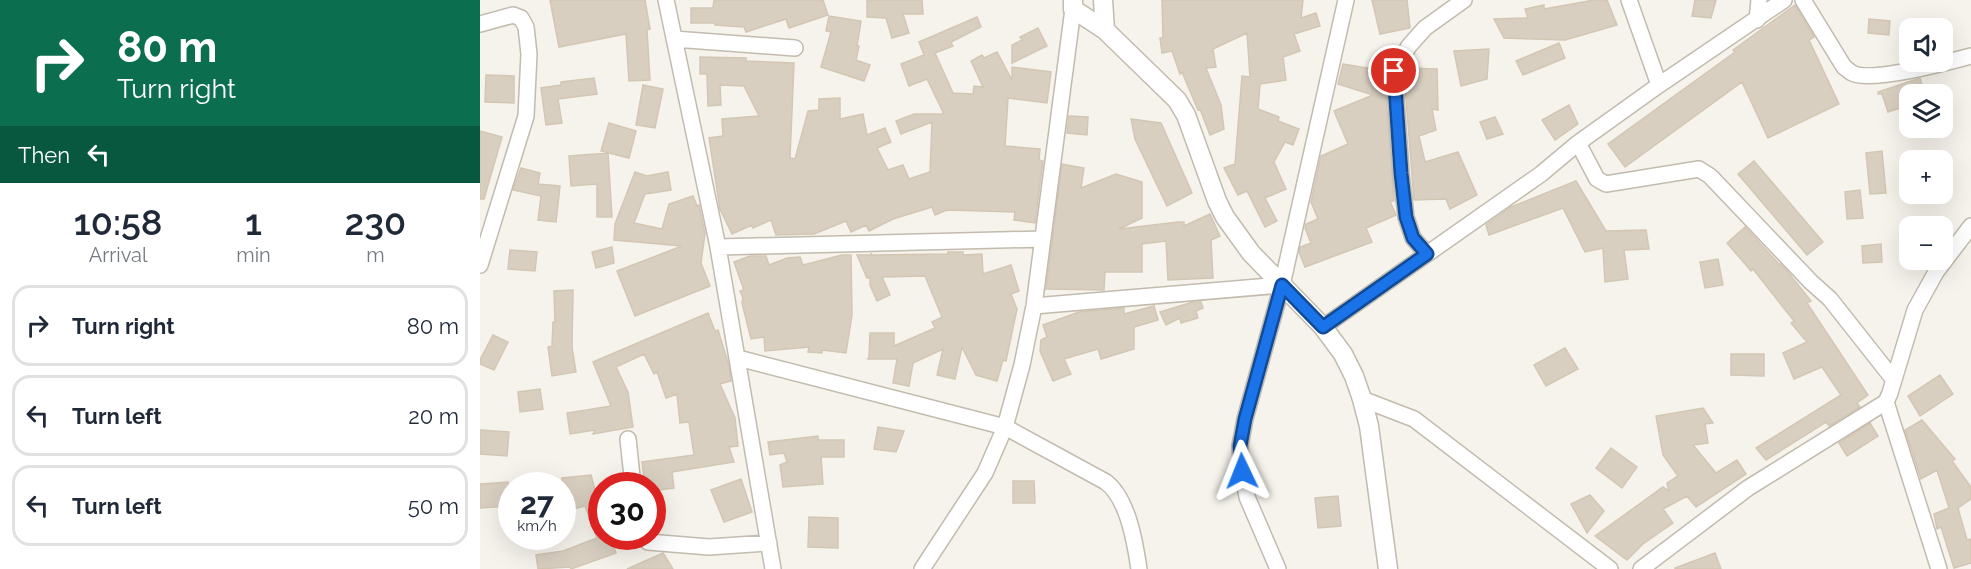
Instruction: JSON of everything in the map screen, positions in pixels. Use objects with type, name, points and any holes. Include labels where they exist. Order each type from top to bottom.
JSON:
[{"type":"street","points":[[666,0],[718,247],[773,569]]},
{"type":"street","points":[[1103,0],[1105,30]]},
{"type":"street","points":[[1278,569],[1247,497],[1240,446],[1245,419],[1282,285],[1346,0]]},
{"type":"street","points":[[1427,254],[1413,238],[1406,217],[1394,71],[1409,46],[1425,28],[1464,0]]},
{"type":"street","points":[[1629,0],[1659,85]]},
{"type":"street","points":[[1757,20],[1759,0]]},
{"type":"street","points":[[1323,327],[1541,174],[1578,143],[1659,85],[1784,0]]},
{"type":"street","points":[[1803,0],[1844,67],[1853,74],[1921,70],[1971,56]]},
{"type":"street","points":[[1073,5],[1105,30],[1177,100],[1186,115],[1225,217],[1251,253],[1323,327],[1343,354],[1354,376],[1369,426],[1388,569]]},
{"type":"street","points":[[922,569],[985,473],[1005,427],[1022,365],[1034,306],[1073,5]]},
{"type":"street","points":[[480,24],[513,15],[521,18],[526,27],[529,54],[526,116],[480,265]]},
{"type":"street","points":[[674,39],[795,48]]},
{"type":"street","points":[[1578,143],[1597,179],[1606,184],[1699,169],[1710,176],[1830,299],[1894,380]]},
{"type":"street","points":[[1939,569],[1886,402],[1915,310],[1936,272],[1971,226]]},
{"type":"street","points":[[718,247],[1043,239]]},
{"type":"street","points":[[1034,306],[1282,285]]},
{"type":"street","points":[[738,358],[1005,427],[1115,489],[1123,502],[1137,552],[1139,569]]},
{"type":"street","points":[[1362,399],[1414,419],[1610,569]]},
{"type":"street","points":[[1641,569],[1748,488],[1886,402]]},
{"type":"street","points":[[628,439],[632,472]]},
{"type":"street","points":[[666,543],[709,547],[769,543]]},
{"type":"building","points":[[550,0],[645,0],[650,29],[647,30],[650,80],[629,81],[626,34],[559,47]]},
{"type":"building","points":[[714,0],[823,0],[828,15],[789,28],[786,19],[746,32],[744,27],[715,25],[715,23],[691,23],[691,8],[713,8]]},
{"type":"building","points":[[867,0],[922,0],[923,14],[903,14],[909,33],[892,38],[886,18],[867,17]]},
{"type":"building","points":[[1162,0],[1303,0],[1301,18],[1316,13],[1320,26],[1294,34],[1300,51],[1283,57],[1286,80],[1260,84],[1258,109],[1279,117],[1278,121],[1299,129],[1293,145],[1285,142],[1274,162],[1286,189],[1265,198],[1277,221],[1265,227],[1247,191],[1238,195],[1224,168],[1235,164],[1242,76],[1250,77],[1247,33],[1213,49],[1216,67],[1206,68],[1221,105],[1224,129],[1210,135],[1182,72],[1180,74],[1172,51],[1162,53],[1160,38],[1163,38]]},
{"type":"building","points":[[1372,0],[1407,0],[1410,28],[1380,34]]},
{"type":"building","points":[[1594,0],[1607,0],[1617,25],[1565,40],[1504,38],[1494,19],[1528,18],[1525,9],[1544,5],[1544,9]]},
{"type":"building","points":[[1695,0],[1716,0],[1711,18],[1692,16]]},
{"type":"building","points":[[1795,5],[1814,37],[1809,40],[1839,104],[1768,138],[1742,82],[1625,167],[1608,144],[1735,52],[1733,50]]},
{"type":"building","points":[[829,16],[861,21],[856,60],[870,65],[864,81],[821,67],[831,32],[826,31]]},
{"type":"building","points":[[977,17],[981,27],[951,42],[953,46],[935,53],[953,93],[973,94],[974,86],[983,87],[971,61],[982,55],[984,58],[997,52],[1012,80],[1012,67],[1051,72],[1047,103],[1008,98],[1005,146],[1040,149],[1039,160],[1043,161],[1035,223],[1014,220],[1015,212],[947,210],[935,215],[932,207],[893,219],[869,231],[866,225],[851,232],[846,221],[814,234],[776,235],[771,220],[732,234],[720,209],[709,138],[723,136],[722,119],[759,116],[744,86],[720,85],[721,105],[708,106],[707,74],[700,74],[700,57],[746,58],[746,61],[794,63],[790,158],[795,159],[808,111],[819,110],[819,99],[840,98],[840,119],[863,114],[867,135],[885,128],[891,142],[877,148],[888,170],[903,165],[909,179],[930,172],[932,122],[901,134],[896,121],[914,114],[944,114],[927,79],[909,86],[901,64],[924,55],[919,42]]},
{"type":"building","points":[[1869,19],[1890,21],[1889,35],[1868,33]]},
{"type":"building","points":[[1038,28],[1047,46],[1012,63],[1012,45],[1022,40],[1020,37]]},
{"type":"building","points":[[1559,43],[1565,58],[1523,75],[1516,61]]},
{"type":"building","points":[[1489,49],[1487,79],[1461,86],[1454,51]]},
{"type":"building","points":[[1343,64],[1384,71],[1394,201],[1390,201],[1396,215],[1366,228],[1372,242],[1305,267],[1299,252],[1300,247],[1311,243],[1305,228],[1306,224],[1318,219],[1311,202],[1321,156],[1348,144],[1334,111],[1373,95],[1338,84]]},
{"type":"building","points":[[1407,68],[1437,69],[1438,110],[1432,109],[1436,130],[1419,136],[1425,162],[1458,152],[1477,195],[1450,209],[1446,199],[1414,200],[1404,73]]},
{"type":"building","points":[[486,75],[514,76],[514,103],[485,102]]},
{"type":"building","points":[[594,78],[597,94],[558,99],[562,123],[546,125],[541,88],[561,85],[561,82]]},
{"type":"building","points":[[1920,78],[1922,84],[1902,84]]},
{"type":"building","points":[[643,85],[663,89],[655,128],[636,125]]},
{"type":"building","points":[[1899,85],[1899,108],[1888,112],[1882,94],[1878,92]]},
{"type":"building","points":[[1569,105],[1578,124],[1555,140],[1542,120]]},
{"type":"building","points":[[1069,116],[1088,117],[1087,135],[1067,133]]},
{"type":"building","points":[[1495,117],[1503,134],[1487,139],[1480,122]]},
{"type":"building","points":[[1131,119],[1161,123],[1192,193],[1167,206],[1135,139]]},
{"type":"building","points":[[609,123],[636,131],[629,158],[601,151]]},
{"type":"building","points":[[480,131],[502,137],[484,199],[480,199]]},
{"type":"building","points":[[1882,151],[1886,193],[1870,194],[1866,153]]},
{"type":"building","points":[[608,153],[612,217],[597,217],[597,184],[571,186],[569,156]]},
{"type":"building","points":[[1754,161],[1823,242],[1807,255],[1738,174]]},
{"type":"building","points":[[1062,164],[1084,168],[1081,188],[1116,174],[1142,182],[1142,218],[1119,229],[1178,222],[1184,222],[1184,226],[1210,214],[1220,236],[1211,240],[1213,278],[1168,280],[1166,241],[1142,244],[1142,272],[1105,272],[1104,290],[1046,289]]},
{"type":"building","points":[[521,168],[540,173],[538,184],[560,186],[556,222],[538,220],[541,196],[513,190]]},
{"type":"building","points":[[635,172],[647,176],[668,172],[671,190],[645,194],[634,223],[662,229],[669,204],[693,196],[697,206],[699,205],[705,233],[701,263],[710,286],[635,316],[617,271],[682,246],[614,240],[615,224]]},
{"type":"building","points":[[1576,181],[1606,231],[1646,230],[1649,249],[1624,250],[1628,279],[1605,282],[1603,248],[1585,252],[1563,208],[1489,235],[1486,225],[1511,207]]},
{"type":"building","points":[[1860,190],[1863,218],[1847,219],[1845,192]]},
{"type":"building","points":[[1745,227],[1787,271],[1811,301],[1807,303],[1868,395],[1857,403],[1860,407],[1829,426],[1826,422],[1766,460],[1756,448],[1841,395],[1822,367],[1794,379],[1783,353],[1807,342],[1791,323],[1794,321],[1753,269],[1751,271],[1727,243]]},
{"type":"building","points":[[1881,244],[1882,262],[1863,263],[1862,246]]},
{"type":"building","points":[[612,247],[614,263],[596,268],[592,252]]},
{"type":"building","points":[[510,250],[537,252],[535,271],[508,269]]},
{"type":"building","points":[[948,252],[963,252],[963,255],[982,254],[983,274],[1011,265],[1019,291],[1011,294],[1017,309],[1006,361],[1003,360],[997,381],[976,375],[962,347],[955,379],[937,375],[943,349],[913,363],[909,386],[893,383],[897,359],[867,359],[869,358],[870,333],[894,333],[894,346],[935,328],[932,322],[942,317],[925,276],[882,277],[890,295],[877,301],[870,285],[870,278],[867,278],[857,255],[871,255],[871,253],[872,255],[948,254]]},
{"type":"building","points":[[842,255],[851,255],[852,315],[846,353],[822,350],[822,353],[808,352],[809,347],[765,351],[764,337],[751,339],[740,291],[744,290],[734,262],[750,256],[766,256],[769,265],[787,258],[800,257],[803,265]]},
{"type":"building","points":[[1718,259],[1723,285],[1705,288],[1700,262]]},
{"type":"building","points":[[573,290],[572,347],[576,372],[552,376],[548,347],[552,346],[553,322],[555,322],[554,291]]},
{"type":"building","points":[[1193,302],[1201,302],[1203,308],[1196,311],[1198,318],[1181,323],[1180,318],[1166,325],[1160,312]]},
{"type":"building","points":[[1154,306],[1158,320],[1134,327],[1134,349],[1101,359],[1098,349],[1064,359],[1071,374],[1053,381],[1040,351],[1041,340],[1047,337],[1043,325],[1079,312],[1124,308],[1124,314]]},
{"type":"building","points":[[708,313],[715,331],[718,330],[729,366],[731,381],[720,384],[735,418],[738,446],[729,447],[734,462],[672,472],[674,488],[666,489],[666,472],[643,472],[642,462],[694,455],[689,422],[680,423],[677,394],[666,398],[657,372],[654,374],[644,354],[616,367],[628,392],[633,427],[593,434],[595,430],[570,434],[567,413],[611,406],[593,362]]},
{"type":"building","points":[[493,335],[508,342],[494,370],[480,364]]},
{"type":"building","points":[[1565,348],[1578,369],[1546,386],[1534,365]]},
{"type":"building","points":[[1731,354],[1764,354],[1764,376],[1731,375]]},
{"type":"building","points":[[1940,375],[1953,394],[1920,416],[1908,396]]},
{"type":"building","points":[[540,389],[543,409],[520,412],[518,392]]},
{"type":"building","points":[[1703,408],[1713,423],[1705,424],[1708,443],[1693,445],[1716,473],[1737,460],[1746,474],[1696,507],[1687,496],[1663,509],[1673,523],[1643,544],[1627,560],[1595,536],[1663,487],[1669,491],[1667,483],[1678,476],[1663,455],[1656,416]]},
{"type":"building","points":[[1922,420],[1955,459],[1952,461],[1971,487],[1971,499],[1958,508],[1967,540],[1971,539],[1971,563],[1954,568],[1941,527],[1937,529],[1934,514],[1949,508],[1937,470],[1921,479],[1905,430]]},
{"type":"building","points":[[1870,423],[1878,436],[1847,456],[1839,443]]},
{"type":"building","points":[[878,427],[904,431],[896,452],[874,449]]},
{"type":"building","points":[[480,430],[509,432],[507,456],[480,454]]},
{"type":"building","points":[[818,436],[818,440],[844,440],[844,457],[821,457],[823,484],[783,487],[780,465],[787,462],[784,453],[770,455],[768,442]]},
{"type":"building","points":[[1611,448],[1637,467],[1622,488],[1596,468]]},
{"type":"building","points":[[588,475],[588,514],[585,506],[576,508],[576,477]]},
{"type":"building","points":[[741,479],[752,512],[724,522],[711,490]]},
{"type":"building","points":[[1013,481],[1034,481],[1035,503],[1013,503]]},
{"type":"building","points":[[498,483],[498,507],[480,508],[480,484]]},
{"type":"building","points":[[1590,495],[1604,511],[1587,533],[1571,504]]},
{"type":"building","points":[[1338,496],[1341,526],[1318,528],[1315,498]]},
{"type":"building","points":[[809,517],[838,518],[838,548],[808,547]]},
{"type":"building","points":[[588,541],[588,550],[615,550],[616,553],[571,569],[570,567],[538,569],[536,555],[576,550],[576,546]]},
{"type":"building","points":[[663,553],[673,569],[627,569]]},
{"type":"building","points":[[1715,553],[1721,569],[1675,569],[1675,568]]},
{"type":"route","points":[[1242,471],[1240,446],[1245,419],[1282,285],[1323,327],[1427,254],[1413,238],[1406,217],[1394,71]]}]
